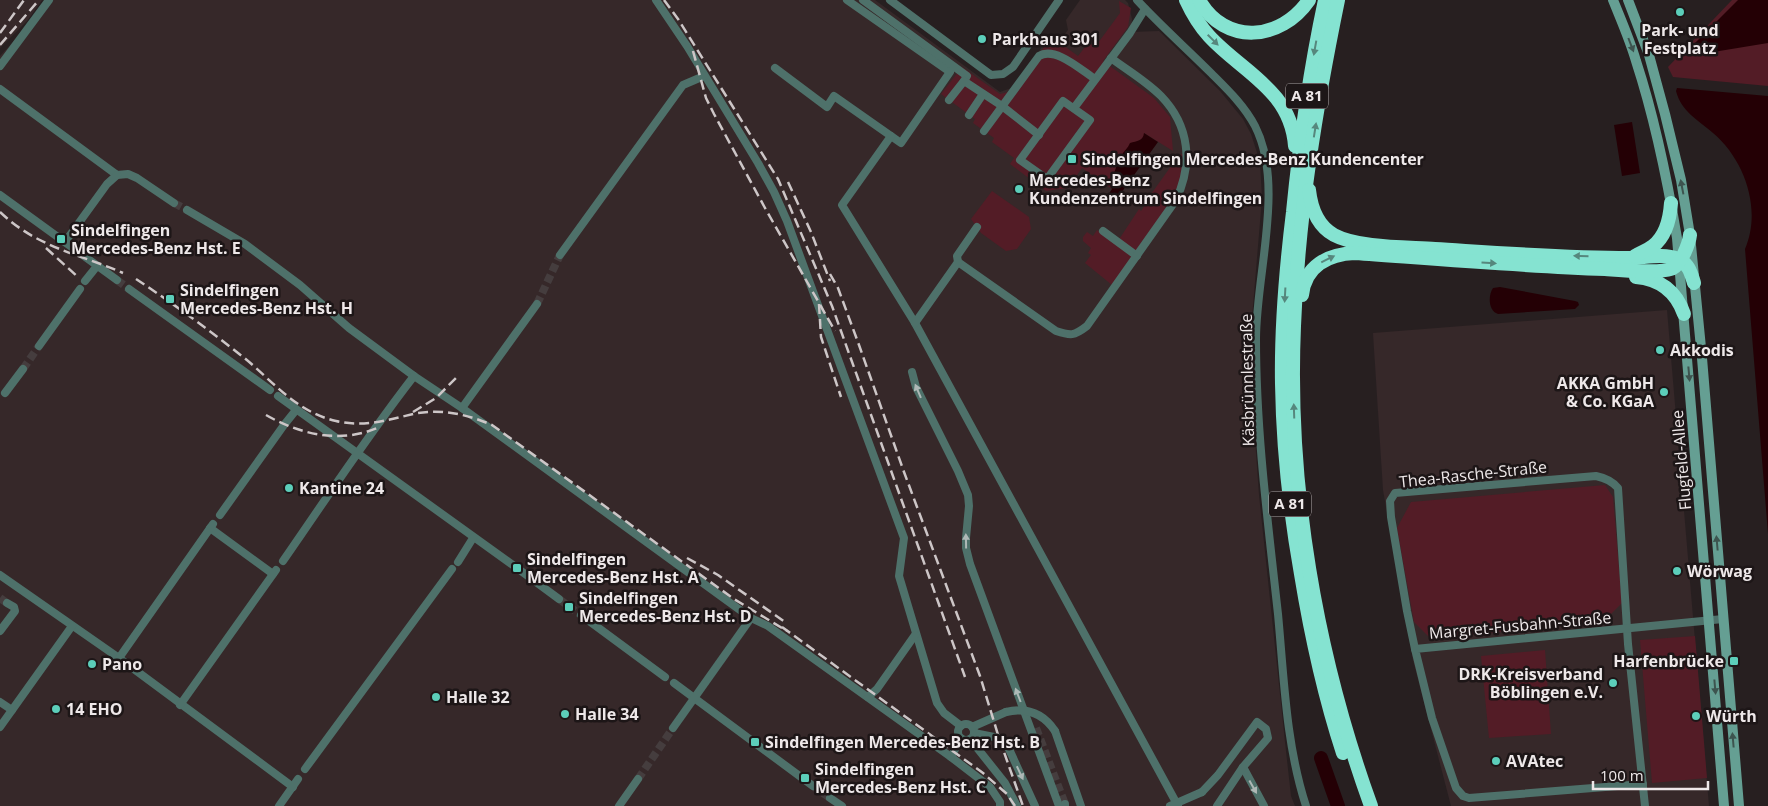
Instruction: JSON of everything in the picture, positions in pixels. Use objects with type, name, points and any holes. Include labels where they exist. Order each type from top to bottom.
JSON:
[{"type":"highway","points":[[1186,0],[1192,14],[1208,36],[1266,85],[1286,112],[1294,140],[1294,194]]},
{"type":"highway","points":[[1198,0],[1210,15],[1224,25],[1233,30],[1251,33],[1280,27],[1295,16],[1309,0]]},
{"type":"highway","name":"A 81","points":[[1325,0],[1309,82],[1294,194],[1286,283],[1282,364],[1289,491],[1304,595],[1321,679],[1332,720],[1361,806]]},
{"type":"highway","name":"A 81","points":[[1338,0],[1308,170],[1296,284],[1293,383],[1302,512],[1310,577],[1325,651],[1340,709],[1356,764],[1371,806]]},
{"type":"highway","points":[[1308,170],[1311,205],[1318,218],[1336,236],[1351,241],[1403,247],[1492,252],[1629,258],[1666,257],[1679,260],[1688,267],[1694,283]]},
{"type":"highway","points":[[1629,258],[1653,246],[1658,240],[1667,227],[1671,203]]},
{"type":"highway","points":[[1521,266],[1631,270],[1674,268],[1688,247],[1690,235]]},
{"type":"highway","points":[[1293,383],[1303,287],[1308,274],[1313,268],[1329,257],[1339,254],[1354,253],[1521,266],[1644,278],[1655,280],[1672,291],[1681,304],[1684,314]]},
{"type":"main road","name":"Flugfeld-Allee","points":[[1613,0],[1636,59],[1660,147],[1671,203],[1679,260],[1724,806]]},
{"type":"main road","name":"Flugfeld-Allee","points":[[1628,0],[1649,56],[1666,114],[1681,180],[1690,235],[1739,806]]},
{"type":"main road","points":[[1706,584],[1710,587],[1715,587],[1720,582]]},
{"type":"main road","points":[[1713,666],[1719,662],[1724,662],[1727,665]]},
{"type":"street","points":[[0,66],[48,0]]},
{"type":"street","points":[[656,0],[687,46],[758,163],[787,221],[904,538],[899,576],[915,635],[937,703],[944,713],[961,726],[968,725],[1005,783],[1017,806]]},
{"type":"street","points":[[775,68],[827,107],[834,96],[901,143],[950,72],[847,0]]},
{"type":"street","points":[[863,0],[967,76],[949,100]]},
{"type":"street","points":[[890,0],[934,28],[970,60],[991,75],[1004,74],[1012,67],[1059,0]]},
{"type":"street","name":"Käsbrünnlestraße","points":[[1137,0],[1245,109],[1255,126],[1268,168],[1269,198],[1256,336],[1257,389],[1272,560],[1294,762],[1306,806]]},
{"type":"street","points":[[1074,108],[1145,9]]},
{"type":"street","points":[[970,60],[975,52]]},
{"type":"street","points":[[984,131],[1039,56],[1047,52],[1057,54],[1095,79]]},
{"type":"street","points":[[958,262],[1056,331],[1069,336],[1079,332],[1086,326],[1176,200],[1182,188],[1187,160],[1181,127],[1173,111],[1161,96],[1111,58]]},
{"type":"street","points":[[560,255],[683,85],[704,76]]},
{"type":"street","points":[[964,81],[1002,106],[1039,135]]},
{"type":"street","points":[[0,89],[117,175]]},
{"type":"street","points":[[969,115],[984,94]]},
{"type":"street","points":[[1063,101],[1074,108],[1090,120],[1047,179],[1020,160],[1063,101]]},
{"type":"street","points":[[891,136],[842,204],[915,323],[1178,806]]},
{"type":"street","points":[[65,242],[107,184],[117,175],[128,174],[137,178],[174,203]]},
{"type":"street","points":[[0,195],[117,280]]},
{"type":"street","points":[[187,210],[244,244],[300,285],[349,328],[414,376],[462,408],[751,618],[768,626],[951,757],[990,787],[1000,802],[1000,806]]},
{"type":"street","points":[[915,323],[958,262],[957,256],[977,227]]},
{"type":"street","points":[[1103,231],[1137,256]]},
{"type":"street","points":[[85,282],[97,266]]},
{"type":"street","points":[[38,346],[80,289]]},
{"type":"street","points":[[129,289],[270,390]]},
{"type":"street","points":[[462,408],[537,304]]},
{"type":"street","points":[[5,393],[23,369]]},
{"type":"street","points":[[912,372],[916,387],[968,495],[970,506],[966,548],[970,564],[999,645],[1063,805]]},
{"type":"street","points":[[283,561],[377,423],[414,376]]},
{"type":"street","points":[[278,396],[517,568],[558,600]]},
{"type":"street","points":[[220,514],[296,410]]},
{"type":"street","name":"Thea-Rasche-Straße","points":[[1415,649],[1406,611],[1391,517],[1390,501],[1395,493],[1596,476],[1605,478],[1618,488],[1628,629]]},
{"type":"street","points":[[118,658],[212,526],[275,572],[180,705]]},
{"type":"street","points":[[458,562],[473,538]]},
{"type":"street","points":[[305,770],[452,569]]},
{"type":"street","points":[[0,575],[118,658],[293,787]]},
{"type":"street","points":[[978,598],[985,602]]},
{"type":"street","points":[[0,631],[15,611],[14,607],[8,603]]},
{"type":"street","points":[[580,615],[665,677]]},
{"type":"street","points":[[673,728],[751,618]]},
{"type":"street","name":"Margret-Fusbahn-Straße","points":[[1643,784],[1469,798],[1463,796],[1456,788],[1432,718],[1415,649],[1723,619]]},
{"type":"street","points":[[0,727],[72,626]]},
{"type":"street","points":[[1628,629],[1644,806]]},
{"type":"street","points":[[868,697],[876,689],[915,635]]},
{"type":"street","points":[[674,683],[813,786]]},
{"type":"street","points":[[0,702],[12,710]]},
{"type":"street","points":[[961,738],[966,740],[972,733],[1006,712],[1023,710],[1036,713],[1047,720],[1054,731],[1081,806]]},
{"type":"street","points":[[1170,806],[1202,792],[1218,776],[1257,722],[1266,729],[1268,738],[1243,767],[1217,806]]},
{"type":"street","points":[[961,726],[958,731],[961,738]]},
{"type":"street","points":[[972,733],[999,738],[1009,749],[1035,806]]},
{"type":"street","points":[[951,757],[961,738]]},
{"type":"street","points":[[1243,767],[1264,806]]},
{"type":"street","points":[[279,806],[298,779]]},
{"type":"street","points":[[619,806],[638,779]]},
{"type":"street","points":[[830,798],[842,806]]},
{"type":"shaded area","points":[[0,0],[42,0],[27,21],[0,48]]},
{"type":"shaded area","points":[[48,0],[875,0],[1000,92],[1014,87],[1044,44],[1059,41],[1068,30],[1066,20],[1080,0],[1125,0],[1128,3],[1132,19],[1131,32],[1159,31],[1220,91],[1243,119],[1251,134],[1260,162],[1262,198],[1249,354],[1259,495],[1291,796],[1295,806],[0,806],[0,56],[35,18]]},
{"type":"shaded area","points":[[1732,0],[1768,0],[1768,86],[1673,77],[1668,67]]},
{"type":"shaded area","points":[[1738,0],[1768,0],[1768,43],[1689,56],[1687,51]]},
{"type":"shaded area","points":[[1119,1],[1131,8],[1128,27],[1103,61],[1154,98],[1170,117],[1173,151],[1144,133],[1144,137],[1130,146],[1123,155],[1109,182],[1112,189],[1082,168],[1068,188],[1046,191],[1010,164],[1014,158],[992,142],[994,138],[973,123],[975,119],[941,94],[962,67],[1000,94],[1012,91],[1045,46],[1060,43],[1078,56],[1089,42],[1095,47],[1120,13]]},
{"type":"shaded area","points":[[1677,88],[1768,96],[1768,534],[1745,249],[1750,234],[1751,202],[1742,171],[1734,157],[1713,133],[1686,110],[1678,98]]},
{"type":"shaded area","points":[[1632,122],[1640,173],[1622,176],[1614,125]]},
{"type":"shaded area","points":[[1144,133],[1158,142],[1116,200],[1108,195],[1112,189],[1109,182],[1121,156],[1130,143],[1141,139]]},
{"type":"shaded area","points":[[1183,154],[1182,174],[1176,194],[1112,285],[1085,263],[1091,255],[1088,253],[1091,248],[1083,241],[1083,237],[1087,232],[1093,236],[1097,230],[1116,244],[1179,155]]},
{"type":"shaded area","points":[[992,191],[1029,217],[1031,229],[1017,249],[1006,251],[981,233],[971,219]]},
{"type":"shaded area","points":[[1500,287],[1575,301],[1579,305],[1575,309],[1498,314],[1492,310],[1490,299],[1493,288]]},
{"type":"shaded area","points":[[1667,310],[1709,806],[1451,806],[1413,660],[1383,490],[1373,333]]},
{"type":"shaded area","points":[[1605,485],[1613,497],[1622,603],[1604,621],[1431,639],[1414,622],[1397,528],[1411,502]]},
{"type":"shaded area","points":[[1695,636],[1707,778],[1652,783],[1640,640]]},
{"type":"shaded area","points":[[1545,650],[1551,734],[1489,738],[1481,656]]},
{"type":"waterway","points":[[1321,758],[1338,806]]},
{"type":"tunnel","points":[[174,203],[187,210]]},
{"type":"tunnel","points":[[537,304],[560,255]]},
{"type":"tunnel","points":[[117,280],[129,289]]},
{"type":"tunnel","points":[[23,369],[39,346]]},
{"type":"tunnel","points":[[0,598],[7,603]]},
{"type":"tunnel","points":[[559,599],[581,615]]},
{"type":"tunnel","points":[[638,779],[673,728]]},
{"type":"tunnel","points":[[1036,728],[1065,804]]},
{"type":"tunnel","points":[[813,786],[830,798]]},
{"type":"railway","points":[[0,33],[24,0]]},
{"type":"railway","points":[[0,45],[39,0]]},
{"type":"railway","points":[[664,0],[678,19],[778,179],[832,306],[965,677]]},
{"type":"railway","points":[[693,51],[706,98],[714,114],[835,331]]},
{"type":"railway","points":[[788,182],[811,232],[830,281]]},
{"type":"railway","points":[[0,212],[14,224],[43,242],[123,273]]},
{"type":"railway","points":[[46,248],[79,278]]},
{"type":"railway","points":[[830,274],[838,288],[980,676],[1023,806]]},
{"type":"railway","points":[[136,279],[226,343],[295,402],[321,416],[336,421],[358,424],[378,422],[418,413],[447,412],[474,418],[492,425],[734,599],[787,631]]},
{"type":"railway","points":[[819,304],[821,337],[841,397]]},
{"type":"railway","points":[[413,412],[436,398],[457,377]]},
{"type":"railway","points":[[266,415],[292,427],[320,435],[349,435],[377,428]]},
{"type":"railway","points":[[687,558],[718,575],[785,622]]},
{"type":"railway","points":[[782,627],[983,773],[1007,794],[1015,806]]},
{"type":"place","name":"Park- und Festplatz","points":[[1680,12]]},
{"type":"place","name":"Parkhaus 301","points":[[982,39]]},
{"type":"place","name":"Sindelfingen Mercedes-Benz Kundencenter","points":[[1072,159]]},
{"type":"place","name":"Mercedes-Benz Kundenzentrum Sindelfingen","points":[[1019,189]]},
{"type":"place","name":"Sindelfingen Mercedes-Benz Hst. E","points":[[61,239]]},
{"type":"place","name":"Sindelfingen Mercedes-Benz Hst. H","points":[[170,299]]},
{"type":"place","name":"Akkodis","points":[[1660,350]]},
{"type":"place","name":"AKKA GmbH & Co. KGaA","points":[[1664,392]]},
{"type":"place","name":"Kantine 24","points":[[289,488]]},
{"type":"place","name":"Sindelfingen Mercedes-Benz Hst. A","points":[[517,568]]},
{"type":"place","name":"Wörwag","points":[[1677,571]]},
{"type":"place","name":"Sindelfingen Mercedes-Benz Hst. D","points":[[569,607]]},
{"type":"place","name":"Harfenbrücke","points":[[1734,661]]},
{"type":"place","name":"Pano","points":[[92,664]]},
{"type":"place","name":"DRK-Kreisverband Böblingen e.V.","points":[[1613,683]]},
{"type":"place","name":"Halle 32","points":[[436,697]]},
{"type":"place","name":"14 EHO","points":[[56,709]]},
{"type":"place","name":"Halle 34","points":[[565,714]]},
{"type":"place","name":"Würth","points":[[1696,716]]},
{"type":"place","name":"Sindelfingen Mercedes-Benz Hst. B","points":[[755,742]]},
{"type":"place","name":"AVAtec","points":[[1496,761]]},
{"type":"place","name":"Sindelfingen Mercedes-Benz Hst. C","points":[[805,778]]}]
